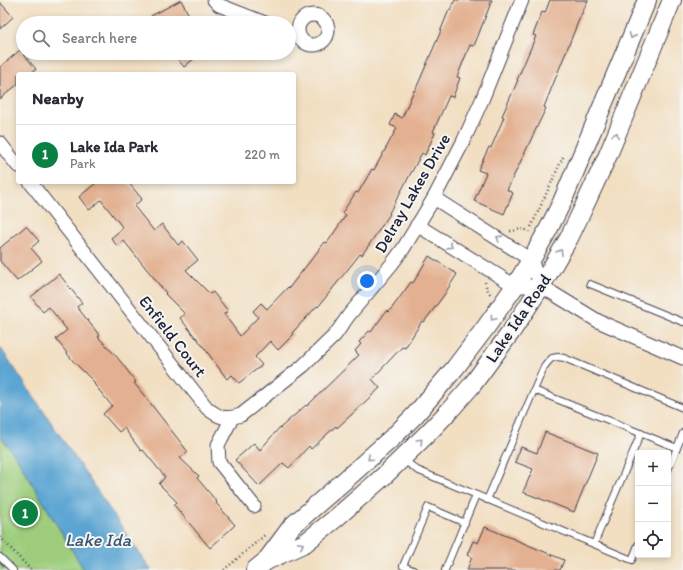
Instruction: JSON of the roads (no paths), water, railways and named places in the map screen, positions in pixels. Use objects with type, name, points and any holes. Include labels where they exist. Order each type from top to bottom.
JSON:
[{"type":"street","points":[[214,0],[219,5],[247,16]]},
{"type":"street","name":"Delray Lakes Drive","points":[[232,418],[241,415],[303,366],[335,335],[349,315],[391,265],[403,248],[434,198],[463,142],[482,100],[522,0]]},
{"type":"street","name":"Lake Ida Road","points":[[264,567],[292,526],[372,457],[415,415],[455,368],[486,328],[515,286],[549,228],[567,191],[647,0]]},
{"type":"street","name":"Lake Ida Road","points":[[264,567],[305,543],[342,513],[402,458],[429,432],[472,385],[511,332],[541,286],[569,238],[596,183],[672,0]]},
{"type":"street","points":[[0,143],[16,163]]},
{"type":"street","name":"Enfield Court","points":[[32,184],[207,408],[214,414],[232,418]]},
{"type":"street","points":[[434,198],[531,260],[541,286]]},
{"type":"street","points":[[417,225],[515,286],[541,286],[598,321],[683,358]]},
{"type":"street","points":[[232,418],[218,444],[219,462],[254,506]]},
{"type":"lane","points":[[590,284],[683,322]]},
{"type":"lane","points":[[487,500],[544,367],[552,358],[564,358],[683,408]]},
{"type":"lane","points":[[534,390],[677,448]]},
{"type":"lane","points":[[594,544],[641,433]]},
{"type":"lane","points":[[671,463],[683,433]]},
{"type":"lane","points":[[402,458],[417,470],[632,560],[635,552]]},
{"type":"lane","points":[[445,570],[476,495]]},
{"type":"lane","points":[[414,570],[403,566],[428,507],[465,523]]},
{"type":"lane","points":[[0,557],[13,570]]},
{"type":"water","name":"Lake Ida","points":[[0,347],[151,570],[84,570],[15,455],[0,436]]},
{"type":"place","name":"Lake Ida Park","points":[[25,513]]}]
